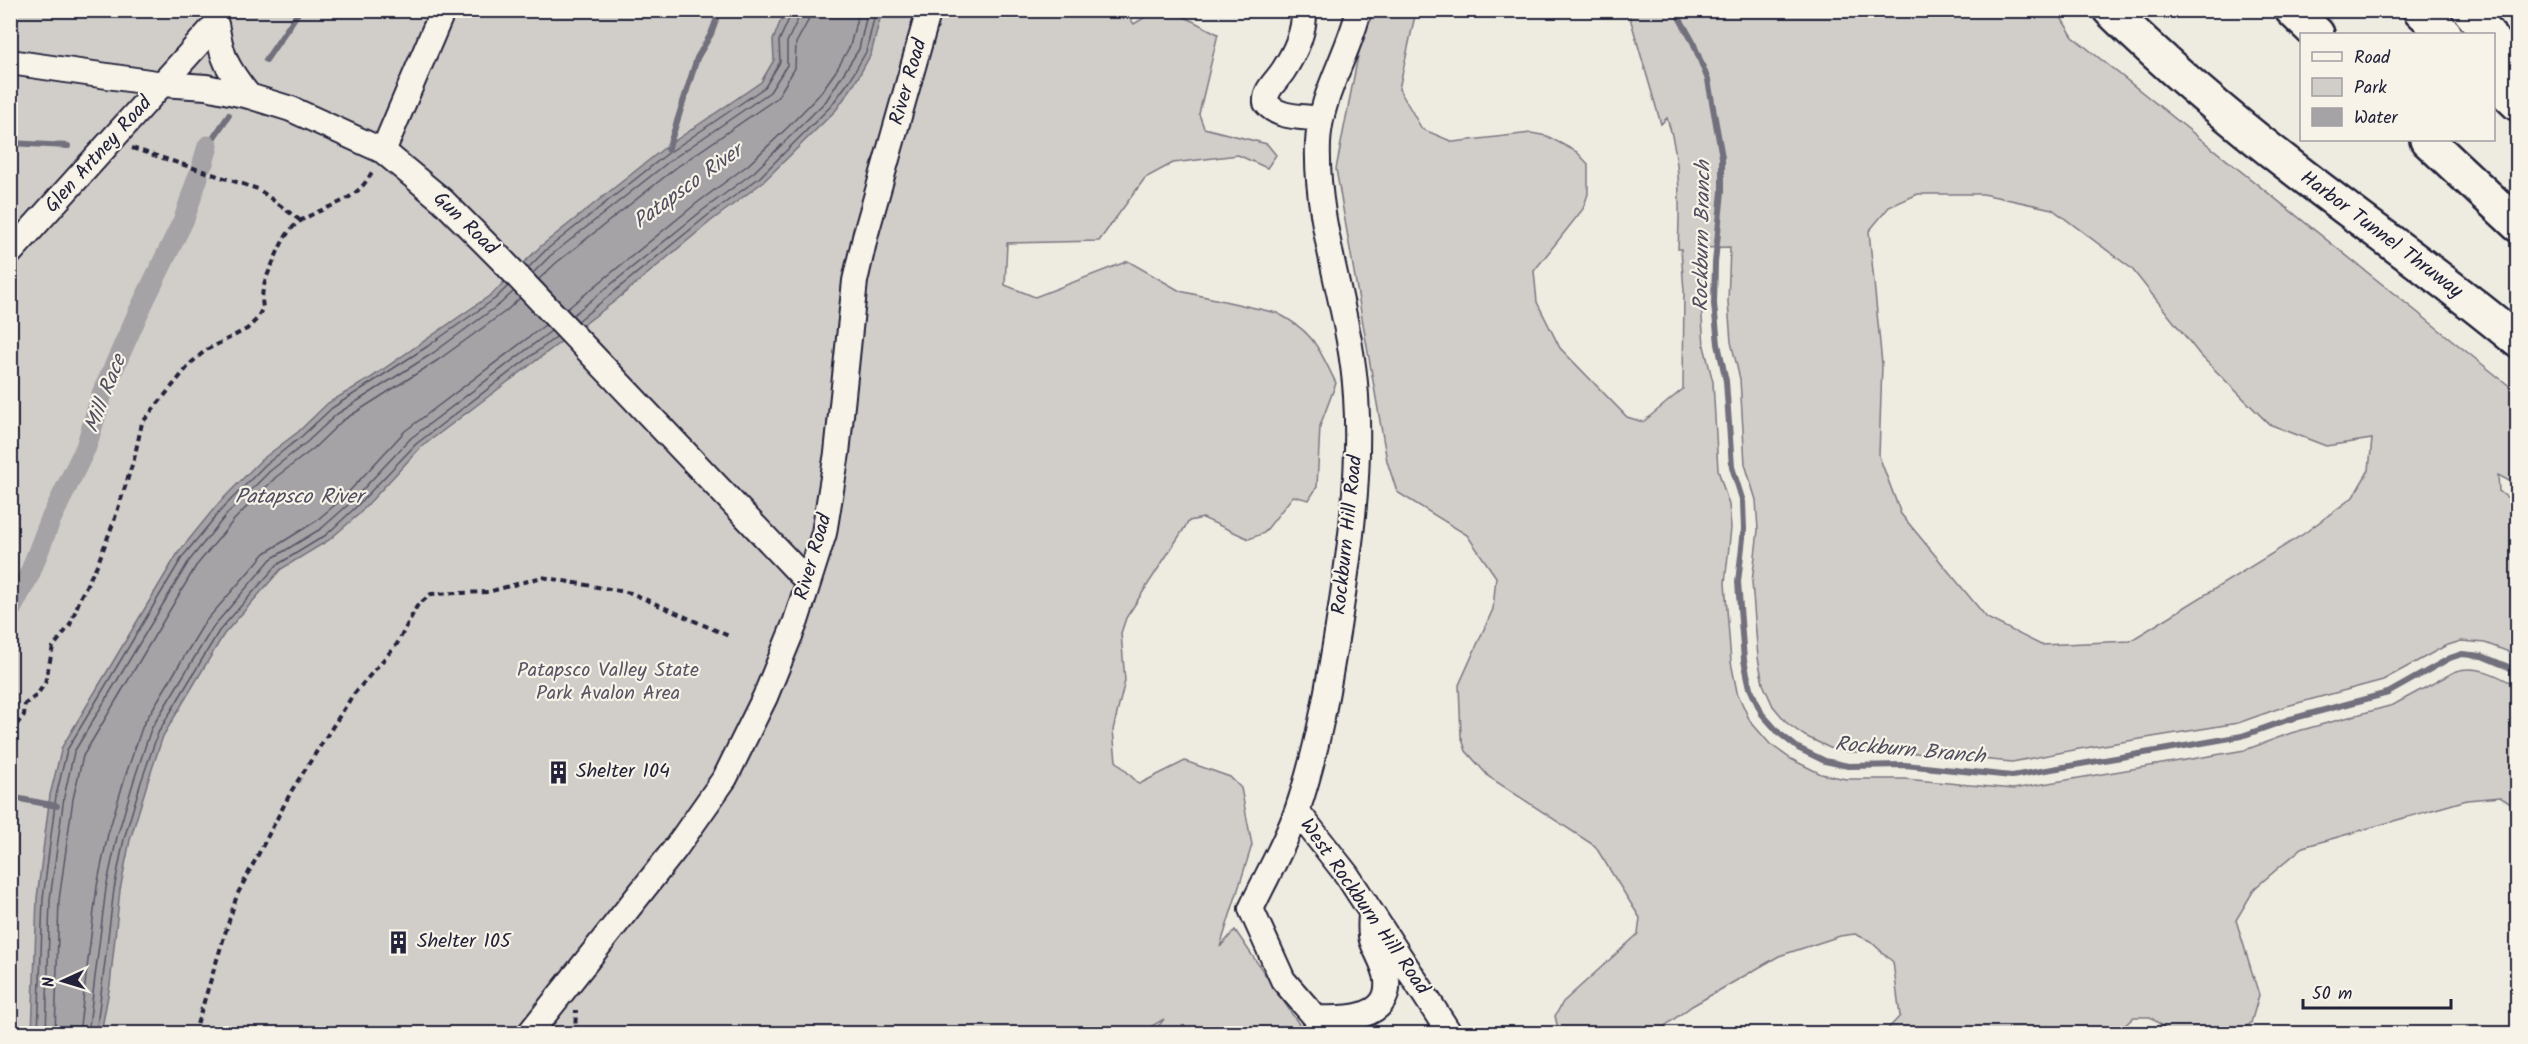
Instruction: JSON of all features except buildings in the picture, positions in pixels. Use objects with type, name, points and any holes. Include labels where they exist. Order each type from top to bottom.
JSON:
[{"type":"highway","name":"Harbor Tunnel Thruway","points":[[2110,10],[2155,54],[2296,171],[2484,312],[2517,341]]},
{"type":"highway","points":[[2292,10],[2316,33]]},
{"type":"highway","points":[[2420,10],[2444,33]]},
{"type":"highway","points":[[2469,10],[2487,33]]},
{"type":"highway","points":[[2495,45],[2517,73]]},
{"type":"highway","points":[[2495,83],[2517,104]]},
{"type":"highway","points":[[2428,141],[2517,225]]},
{"type":"street","points":[[382,151],[442,10]]},
{"type":"street","name":"River Road","points":[[529,1034],[675,849],[725,778],[765,697],[796,621],[824,533],[837,453],[855,281],[866,233],[928,10]]},
{"type":"street","points":[[1304,10],[1302,33],[1295,51],[1266,92],[1266,103],[1272,111],[1280,115],[1321,119]]},
{"type":"street","name":"Rockburn Hill Road","points":[[1359,10],[1321,119],[1318,142],[1320,191],[1356,394],[1355,500],[1349,558],[1331,673],[1315,752],[1297,811],[1251,909],[1283,980],[1316,1018],[1349,1019],[1378,1008],[1385,997],[1387,979],[1371,937],[1371,912]]},
{"type":"street","name":"Glen Artney Road","points":[[10,253],[216,24],[223,58],[231,74],[249,96]]},
{"type":"street","name":"Gun Road","points":[[10,62],[163,84],[206,87],[249,96],[291,109],[382,151],[443,201],[500,258],[808,582]]},
{"type":"street","name":"West Rockburn Hill Road","points":[[1297,811],[1347,875],[1450,1034]]},
{"type":"path","points":[[111,141],[258,189],[301,221]]},
{"type":"path","points":[[10,733],[24,715],[25,704],[37,695],[45,683],[53,647],[70,625],[81,596],[98,563],[134,459],[142,423],[191,363],[206,350],[247,329],[257,318],[263,307],[261,299],[264,284],[284,238],[301,221],[333,207],[365,186],[382,151]]},
{"type":"path","points":[[194,1034],[237,895],[292,790],[353,695],[397,644],[417,606],[431,594],[488,592],[542,577],[631,592],[731,637]]},
{"type":"green space","name":"Patapsco Valley State Park Avalon Area","points":[[1124,10],[1134,24],[1155,11],[1171,10],[1218,34],[1199,114],[1204,128],[1267,144],[1276,155],[1267,168],[1238,155],[1173,163],[1145,178],[1099,241],[1007,243],[1005,285],[1035,297],[1128,261],[1180,291],[1277,313],[1289,320],[1314,342],[1336,383],[1320,426],[1317,487],[1309,500],[1293,496],[1264,533],[1249,539],[1203,518],[1189,521],[1126,618],[1121,633],[1125,681],[1113,730],[1116,761],[1139,784],[1185,761],[1230,777],[1241,788],[1252,845],[1220,947],[1235,930],[1305,1033],[1153,1033],[1164,1019],[1139,1034],[11,1033],[11,11]]},
{"type":"green space","points":[[1371,11],[1416,11],[1399,89],[1422,129],[1453,142],[1531,133],[1547,136],[1577,152],[1588,164],[1588,194],[1583,209],[1534,271],[1537,302],[1560,348],[1627,417],[1643,422],[1683,389],[1684,291],[1681,249],[1678,249],[1679,199],[1672,134],[1667,118],[1661,124],[1628,11],[2057,11],[2073,37],[2517,392],[2517,485],[2498,475],[2499,491],[2517,505],[2517,655],[2485,643],[2461,641],[2445,646],[2383,680],[2283,707],[2238,723],[2012,762],[1905,752],[1849,752],[1830,748],[1805,736],[1788,724],[1773,706],[1763,684],[1758,658],[1752,582],[1758,530],[1756,500],[1745,464],[1740,379],[1731,342],[1728,303],[1730,247],[1703,248],[1701,304],[1704,346],[1713,382],[1718,470],[1729,505],[1731,528],[1725,583],[1731,662],[1737,692],[1750,721],[1770,744],[1791,759],[1821,774],[1846,779],[1905,779],[2013,789],[2245,750],[2291,733],[2393,705],[2456,671],[2472,669],[2495,675],[2517,686],[2517,808],[2500,797],[2467,800],[2303,847],[2255,888],[2236,920],[2259,995],[2251,1023],[2238,1033],[2172,1033],[2150,1017],[2134,1017],[2117,1033],[1884,1033],[1900,1016],[1893,962],[1870,941],[1855,934],[1840,936],[1779,956],[1692,1006],[1655,1033],[1559,1033],[1555,1016],[1563,1002],[1638,934],[1640,918],[1595,846],[1489,777],[1466,751],[1461,736],[1459,685],[1493,609],[1496,577],[1467,535],[1397,492],[1387,461],[1336,169],[1365,20]],"holes":[[[1918,194],[1983,194],[2052,209],[2132,269],[2200,355],[2269,424],[2326,446],[2372,439],[2369,470],[2353,497],[2302,535],[2130,641],[2041,645],[1987,618],[1901,514],[1879,456],[1882,364],[1869,231],[1889,207]]]},
{"type":"water","name":"Patapsco River","points":[[788,11],[882,11],[871,54],[855,83],[836,110],[763,182],[711,221],[615,301],[420,448],[359,514],[329,540],[281,569],[224,634],[163,736],[147,784],[130,840],[120,890],[110,985],[101,1033],[32,1034],[37,898],[50,795],[62,747],[178,553],[217,505],[261,460],[298,432],[328,403],[369,379],[492,294],[541,246],[663,149],[761,82],[774,60],[773,40],[780,22]]},
{"type":"waterway","points":[[266,60],[300,10]]},
{"type":"waterway","points":[[668,150],[697,58],[711,34],[720,10]]},
{"type":"waterway","name":"Rockburn Branch","points":[[1675,10],[1693,42],[1708,80],[1722,157],[1722,191],[1715,263],[1714,304],[1718,344],[1726,381],[1732,467],[1743,502],[1744,529],[1738,582],[1744,660],[1750,688],[1762,714],[1779,733],[1798,748],[1825,761],[1848,766],[1905,765],[2012,776],[2242,736],[2287,720],[2388,693],[2450,658],[2462,654],[2482,656],[2518,671]]},
{"type":"waterway","points":[[208,146],[229,115]]},
{"type":"waterway","points":[[10,143],[68,146]]},
{"type":"waterway","name":"Mill Race","points":[[203,163],[208,146]]},
{"type":"waterway","name":"Mill Race","points":[[10,611],[30,573],[50,521],[86,447],[102,394],[184,219],[198,177]]},
{"type":"waterway","points":[[10,797],[57,806]]},
{"type":"place","name":"Shelter 104","points":[[558,772]]},
{"type":"place","name":"Shelter 105","points":[[399,942]]}]
